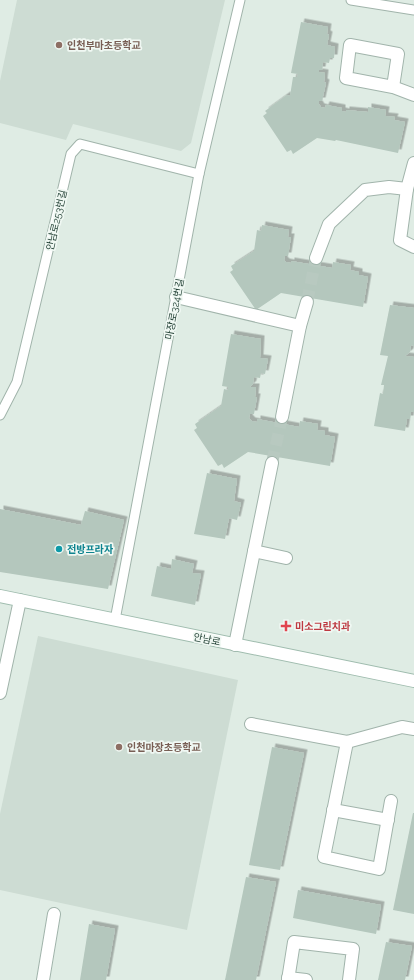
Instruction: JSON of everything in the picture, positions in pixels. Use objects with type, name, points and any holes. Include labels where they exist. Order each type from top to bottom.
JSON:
[{"type":"street","points":[[393,88],[398,54],[350,45],[346,78],[393,88],[414,95]]},
{"type":"street","points":[[414,163],[407,189],[400,240],[414,247]]},
{"type":"street","points":[[316,258],[329,224],[365,190],[389,187],[407,189]]},
{"type":"street","points":[[176,297],[300,326]]},
{"type":"street","points":[[282,417],[300,326],[307,302]]},
{"type":"street","points":[[235,645],[272,463]]},
{"type":"street","points":[[254,551],[286,558]]},
{"type":"street","name":"안남로","points":[[0,596],[235,645],[414,680]]},
{"type":"street","points":[[0,693],[20,600]]},
{"type":"street","points":[[251,724],[347,742],[402,726],[414,729]]},
{"type":"street","points":[[347,742],[324,857],[380,869],[391,801]]},
{"type":"street","points":[[333,810],[388,820]]},
{"type":"street","points":[[43,980],[54,914]]},
{"type":"street","points":[[306,980],[288,979],[294,942],[353,948],[349,980]]},
{"type":"lane","name":"마장로324번길","points":[[115,620],[199,174],[240,0]]},
{"type":"lane","points":[[351,0],[414,10]]},
{"type":"lane","name":"안남로253번길","points":[[0,416],[17,382],[71,154],[80,144],[199,174]]},
{"type":"shaded area","points":[[17,0],[225,0],[191,143],[181,151],[73,124],[66,140],[0,123],[0,81]]},
{"type":"shaded area","name":"인천마장초등학교","points":[[38,636],[238,680],[187,930],[0,890],[0,814]]},
{"type":"building","points":[[301,22],[328,27],[327,34],[329,35],[327,45],[335,47],[334,58],[330,58],[329,63],[323,62],[322,70],[319,70],[319,72],[325,73],[324,82],[326,83],[322,101],[319,101],[321,107],[325,108],[326,105],[342,108],[342,111],[346,112],[346,110],[368,112],[368,107],[386,110],[385,116],[395,117],[394,120],[405,122],[398,153],[336,140],[317,138],[293,154],[291,150],[287,152],[263,116],[267,113],[265,111],[287,95],[290,96],[293,77],[297,77],[298,74],[291,73]]},
{"type":"building","points":[[262,225],[289,230],[288,237],[291,237],[288,256],[285,256],[284,260],[286,262],[291,263],[291,261],[332,268],[333,262],[351,265],[350,270],[359,272],[359,275],[368,277],[363,307],[281,293],[256,310],[230,272],[233,270],[231,266],[254,251],[257,230],[261,231]]},
{"type":"building","points":[[390,305],[414,308],[414,346],[411,345],[410,352],[405,356],[414,357],[414,412],[411,412],[410,419],[407,419],[405,431],[374,426],[380,393],[383,394],[384,385],[381,385],[388,356],[380,355]]},
{"type":"building","points":[[231,334],[261,339],[260,358],[268,359],[265,374],[261,373],[260,378],[254,377],[253,384],[250,387],[256,387],[255,397],[257,397],[254,414],[250,414],[249,418],[252,421],[257,422],[257,419],[299,427],[300,421],[318,424],[317,430],[325,431],[325,435],[335,437],[330,466],[248,452],[224,468],[222,464],[218,466],[194,430],[197,428],[195,424],[221,406],[224,389],[228,390],[228,387],[222,386]]},
{"type":"building","points":[[207,473],[237,479],[234,501],[241,503],[237,520],[229,518],[225,539],[194,534]]},
{"type":"building","name":"전방프라자","points":[[0,509],[81,525],[85,511],[124,520],[108,589],[0,572]]},
{"type":"building","points":[[172,559],[194,564],[192,573],[201,574],[195,605],[151,596],[157,566],[171,569]]},
{"type":"building","points":[[272,747],[304,753],[280,870],[249,865]]},
{"type":"building","points":[[414,813],[414,914],[393,910]]},
{"type":"building","points":[[246,877],[276,882],[256,980],[225,980]]},
{"type":"building","points":[[298,890],[381,905],[376,934],[293,918]]},
{"type":"building","points":[[89,924],[115,929],[106,980],[80,980]]},
{"type":"building","points":[[386,942],[412,946],[405,980],[378,980]]},
{"type":"tunnel","points":[[307,302],[316,258]]},
{"type":"tunnel","points":[[272,463],[282,417]]},
{"type":"place","name":"인천부마초등학교","points":[[59,45]]},
{"type":"place","name":"전방프라자","points":[[59,549]]},
{"type":"place","name":"미소그린치과","points":[[286,626]]},
{"type":"place","name":"인천마장초등학교","points":[[119,747]]}]
